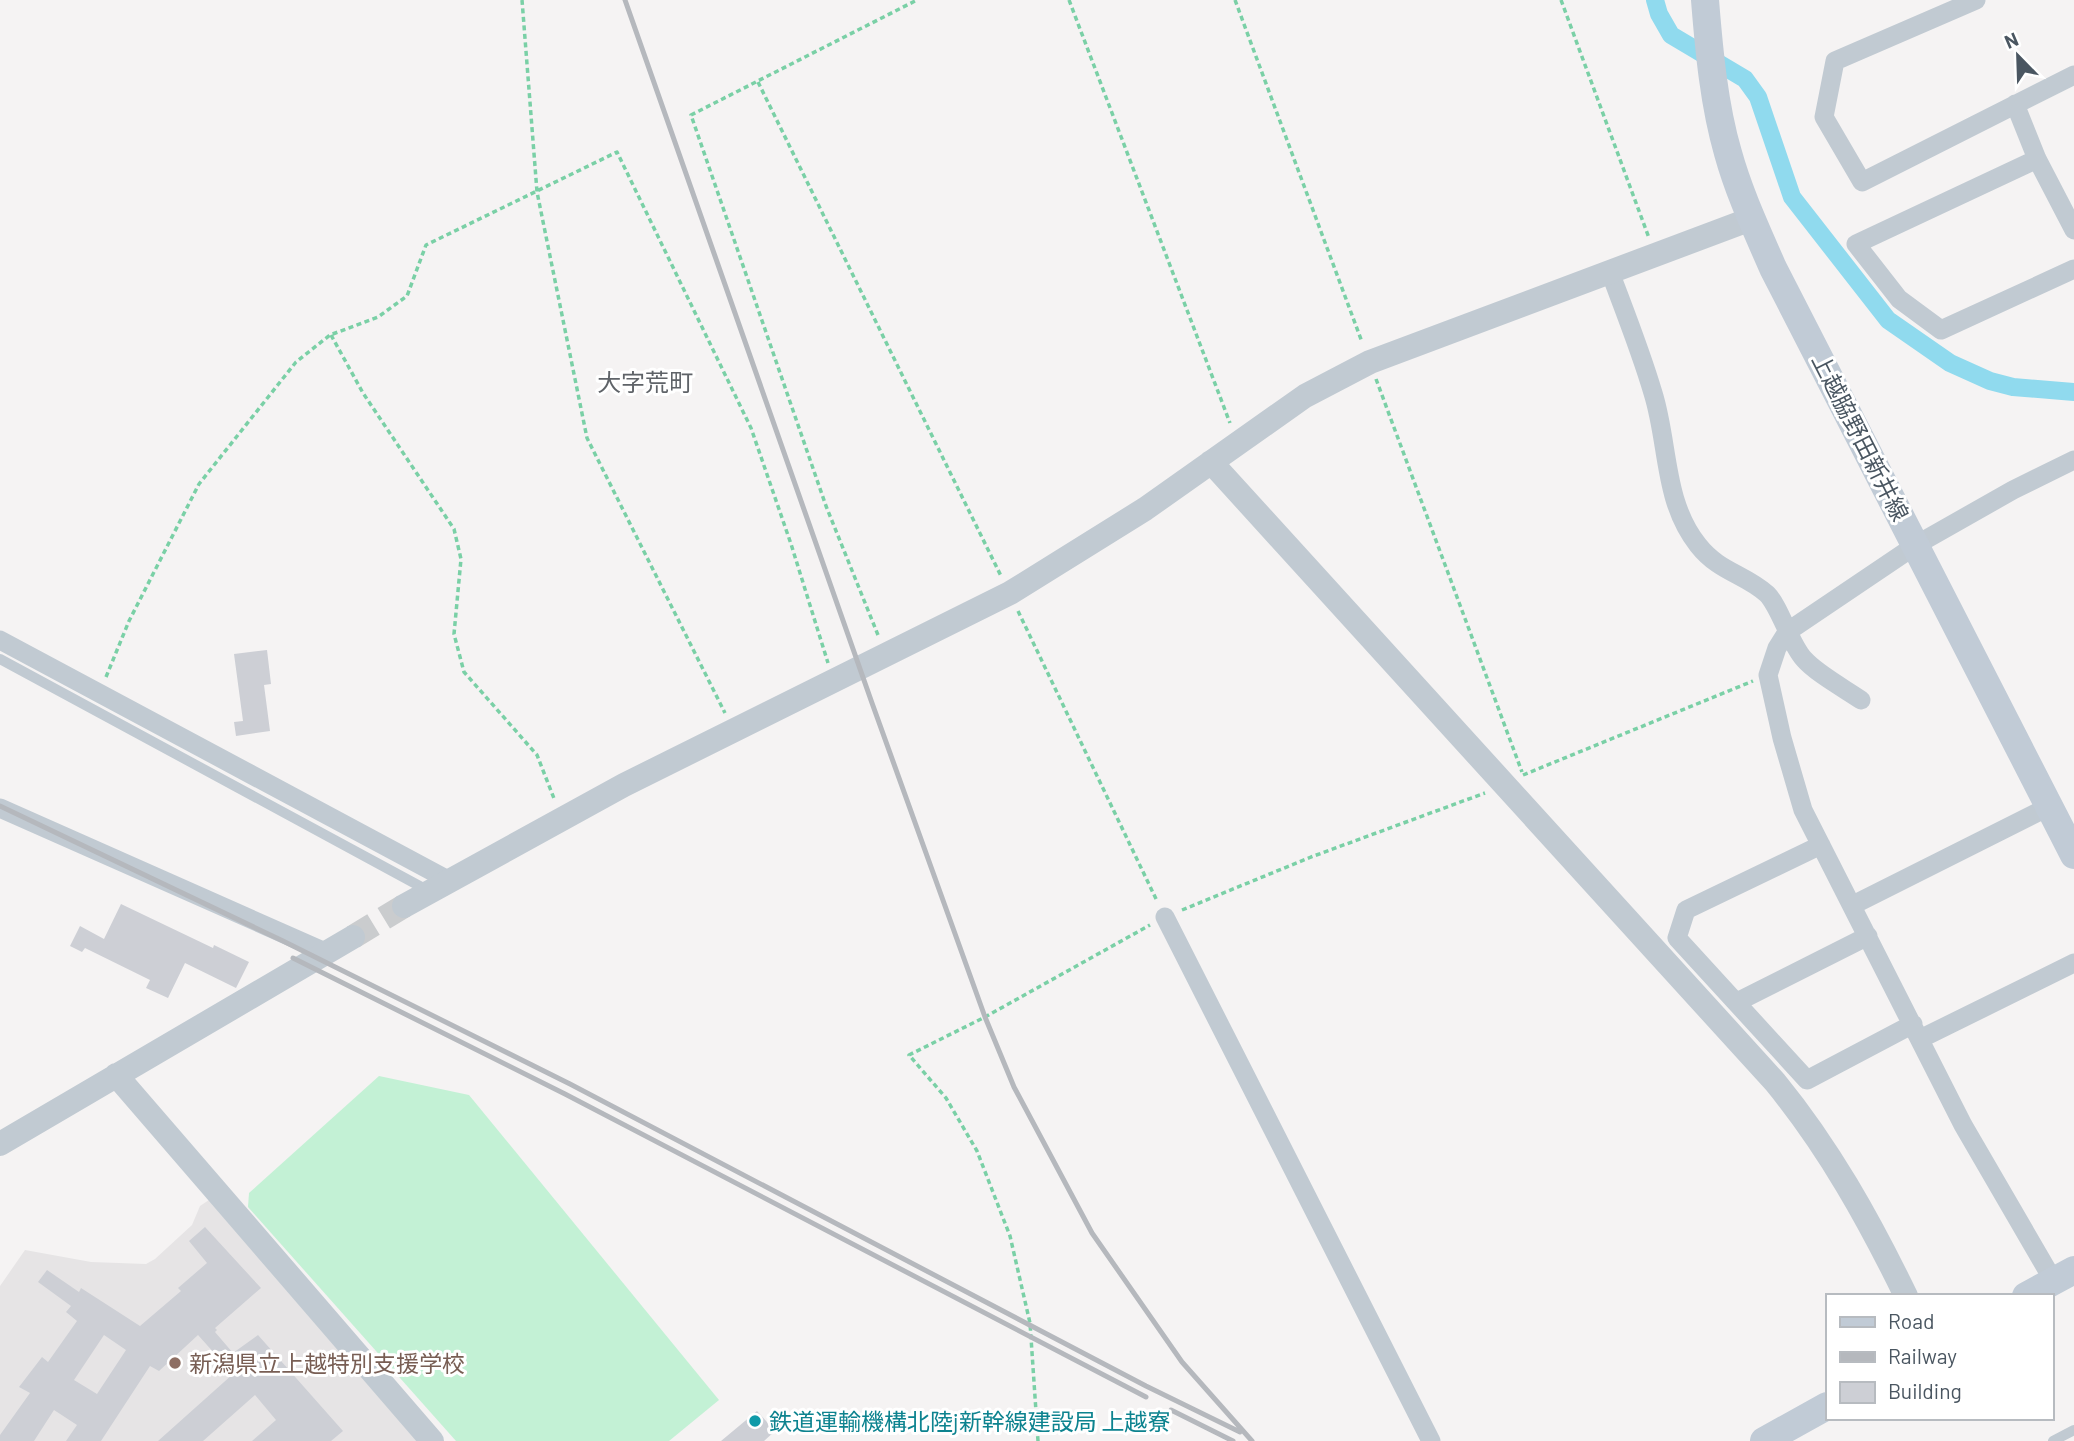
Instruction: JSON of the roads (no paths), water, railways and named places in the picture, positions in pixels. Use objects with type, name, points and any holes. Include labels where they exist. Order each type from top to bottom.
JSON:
[{"type":"main road","name":"上越脇野田新井線","points":[[1704,0],[1728,153],[1751,219],[1773,268],[2074,855]]},
{"type":"main road","points":[[2030,1294],[2064,1275]]},
{"type":"main road","points":[[1766,1440],[1826,1407]]},
{"type":"street","points":[[1976,0],[1835,61],[1824,117],[1862,182],[2074,75]]},
{"type":"street","points":[[2015,104],[2037,159],[2074,230]]},
{"type":"street","points":[[2037,159],[1856,244],[1899,299],[1941,330],[2074,269]]},
{"type":"street","points":[[404,906],[625,785],[1010,593],[1146,509],[1305,396],[1370,362],[1751,219]]},
{"type":"street","points":[[1611,272],[1654,393],[1664,435],[1674,500],[1688,530],[1708,558],[1722,569],[1769,595],[1804,660],[1861,700]]},
{"type":"street","points":[[2064,1275],[1963,1125],[1803,810],[1768,675],[1777,648],[1787,632],[1916,545],[2013,490],[2074,460]]},
{"type":"street","points":[[1211,462],[1515,780],[1775,1082],[1804,1117],[1860,1205],[1905,1294]]},
{"type":"street","points":[[0,640],[440,887]]},
{"type":"street","points":[[1853,905],[2048,807]]},
{"type":"street","points":[[0,808],[325,952]]},
{"type":"street","points":[[1821,845],[1686,910],[1677,938],[1807,1080],[2074,963]]},
{"type":"street","points":[[1165,917],[1431,1441]]},
{"type":"street","points":[[1737,1002],[1868,936]]},
{"type":"street","points":[[0,1144],[353,937]]},
{"type":"street","points":[[116,1075],[432,1441]]},
{"type":"lane","points":[[0,659],[440,887]]},
{"type":"lane","points":[[2053,1441],[2074,1430]]},
{"type":"waterway","points":[[1655,0],[1659,14],[1671,35],[1745,79],[1758,97],[1792,197],[1888,320],[1950,363],[1990,381],[2013,387],[2074,392]]},
{"type":"tunnel","points":[[353,937],[404,906]]},
{"type":"railway","points":[[625,0],[872,703],[985,1017],[1014,1087],[1092,1233],[1182,1362],[1252,1441]]},
{"type":"railway","points":[[0,806],[283,941],[570,1084],[1146,1386],[1240,1432]]},
{"type":"railway","points":[[293,958],[565,1094],[1146,1397]]},
{"type":"railway","points":[[1171,1410],[1233,1441]]},
{"type":"place","name":"新潟県立上越特別支援学校","points":[[175,1363]]},
{"type":"place","name":"鉄道運輸機構北陸j新幹線建設局 上越寮","points":[[755,1421]]},
{"type":"district","name":"大字荒町","points":[[645,381]]}]
